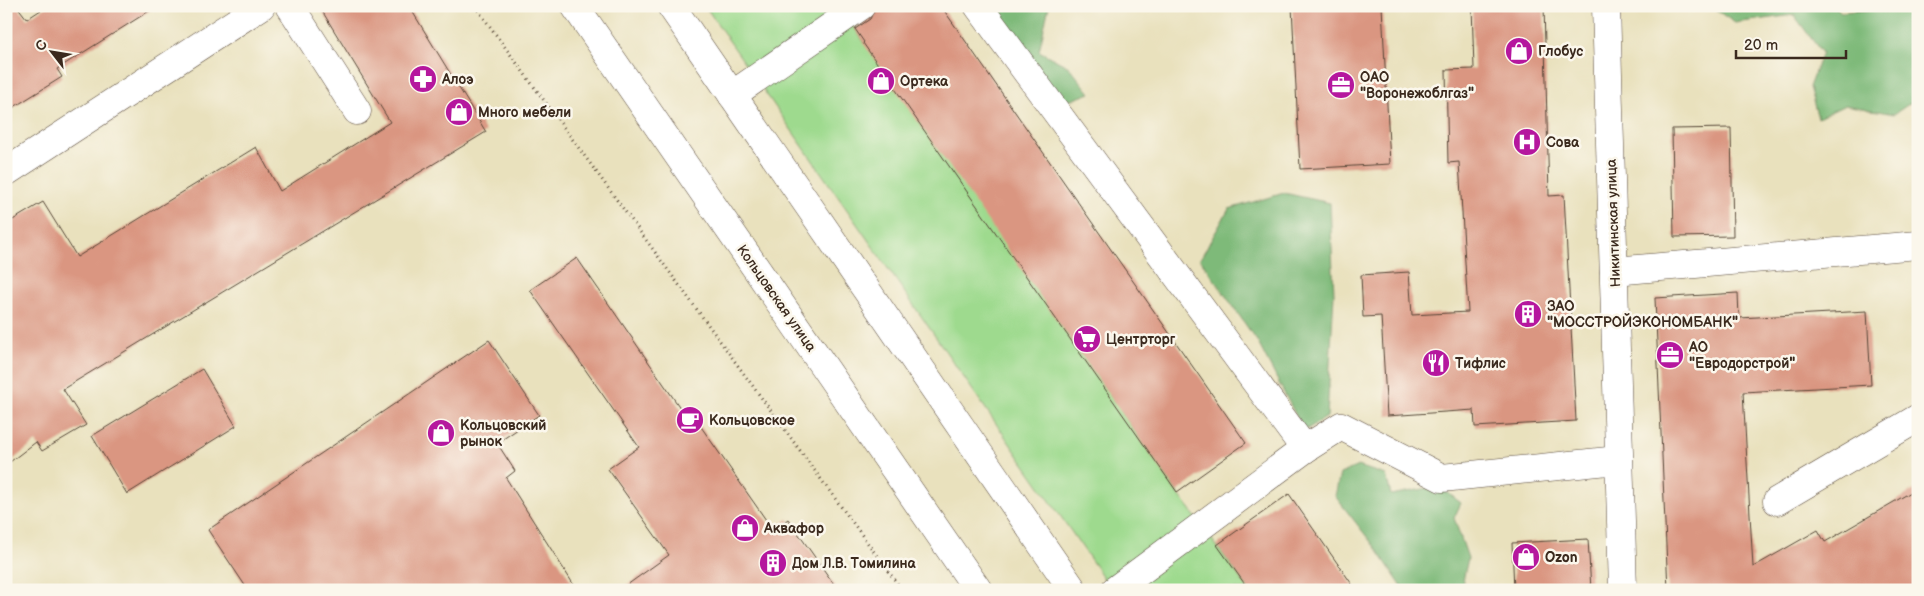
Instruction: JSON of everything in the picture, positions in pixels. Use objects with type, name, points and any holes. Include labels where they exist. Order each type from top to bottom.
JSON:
[{"type":"main road","points":[[6,172],[261,6]]},
{"type":"main road","points":[[290,6],[356,111]]},
{"type":"main road","name":"Кольцовская улица","points":[[575,6],[978,590]]},
{"type":"main road","points":[[671,6],[1073,590]]},
{"type":"main road","points":[[732,95],[861,6]]},
{"type":"main road","points":[[978,6],[1305,450]]},
{"type":"main road","name":"Никитинская улица","points":[[1606,6],[1623,590]]},
{"type":"main road","points":[[1614,270],[1918,245]]},
{"type":"main road","points":[[1777,501],[1918,418]]},
{"type":"main road","points":[[1115,590],[1340,426],[1442,478],[1618,460]]},
{"type":"path","points":[[475,6],[902,590]]},
{"type":"green space","points":[[705,6],[839,6],[1177,492],[1249,590],[1112,590]]},
{"type":"green space","points":[[992,6],[1049,6],[1039,51],[1069,67],[1090,93],[1061,104]]},
{"type":"green space","points":[[1713,6],[1835,6],[1841,12],[1918,6],[1918,98],[1894,114],[1845,105],[1818,118],[1809,87],[1822,53],[1794,15],[1735,23],[1713,8]]},
{"type":"green space","points":[[1284,193],[1330,203],[1334,294],[1327,417],[1304,431],[1257,341],[1200,259],[1229,209]]},
{"type":"green space","points":[[1358,466],[1386,475],[1391,495],[1439,486],[1461,503],[1454,518],[1468,558],[1461,590],[1404,590],[1378,551],[1335,496],[1340,474]]},
{"type":"building","points":[[6,6],[17,6],[27,19],[47,6],[157,6],[57,69],[62,77],[6,112]]},
{"type":"building","points":[[319,6],[409,6],[486,132],[63,389],[86,425],[42,451],[36,442],[6,465],[6,224],[43,202],[77,257],[256,147],[280,191],[390,122]]},
{"type":"building","points":[[876,6],[941,6],[1246,443],[1177,492],[863,43],[855,29],[870,19]]},
{"type":"building","name":"ОАО \"Воронежоблгаз\"","points":[[1292,6],[1382,6],[1390,164],[1300,169]]},
{"type":"building","points":[[1472,6],[1544,6],[1549,196],[1564,195],[1576,421],[1475,427],[1474,410],[1387,416],[1381,316],[1363,317],[1361,275],[1409,272],[1412,315],[1468,312],[1459,162],[1448,163],[1446,70],[1474,69]]},
{"type":"building","points":[[1731,128],[1733,236],[1674,237],[1672,129]]},
{"type":"building","points":[[577,258],[685,415],[690,411],[773,530],[788,519],[838,590],[620,590],[669,555],[608,469],[639,447],[530,290]]},
{"type":"building","points":[[1738,293],[1739,318],[1867,311],[1871,385],[1743,392],[1753,567],[1818,530],[1825,542],[1918,488],[1918,590],[1668,590],[1655,298]]},
{"type":"building","points":[[489,340],[539,415],[497,443],[515,471],[506,478],[577,590],[248,590],[208,530]]},
{"type":"building","points":[[202,369],[236,426],[127,494],[92,436]]},
{"type":"building","points":[[1289,494],[1356,590],[1249,590],[1217,545]]},
{"type":"building","points":[[1588,539],[1591,590],[1514,590],[1512,543]]},
{"type":"place","name":"Глобус","points":[[1519,51]]},
{"type":"place","name":"Алоэ","points":[[423,79]]},
{"type":"place","name":"Ортека","points":[[881,81]]},
{"type":"place","name":"ОАО \"Воронежоблгаз\"","points":[[1341,85]]},
{"type":"place","name":"Много мебели","points":[[459,112]]},
{"type":"place","name":"Сова","points":[[1527,142]]},
{"type":"place","name":"ЗАО \"МОССТРОЙЭКОНОМБАНК\"","points":[[1528,314]]},
{"type":"place","name":"Центрторг","points":[[1087,339]]},
{"type":"place","name":"АО \"Евродорстрой\"","points":[[1670,355]]},
{"type":"place","name":"Тифлис","points":[[1436,363]]},
{"type":"place","name":"Кольцовское","points":[[690,420]]},
{"type":"place","name":"Кольцовский рынок","points":[[441,433]]},
{"type":"place","name":"Аквафор","points":[[745,528]]},
{"type":"place","name":"Ozon","points":[[1526,557]]},
{"type":"place","name":"Дом Л.В. Томилина","points":[[773,563]]}]
